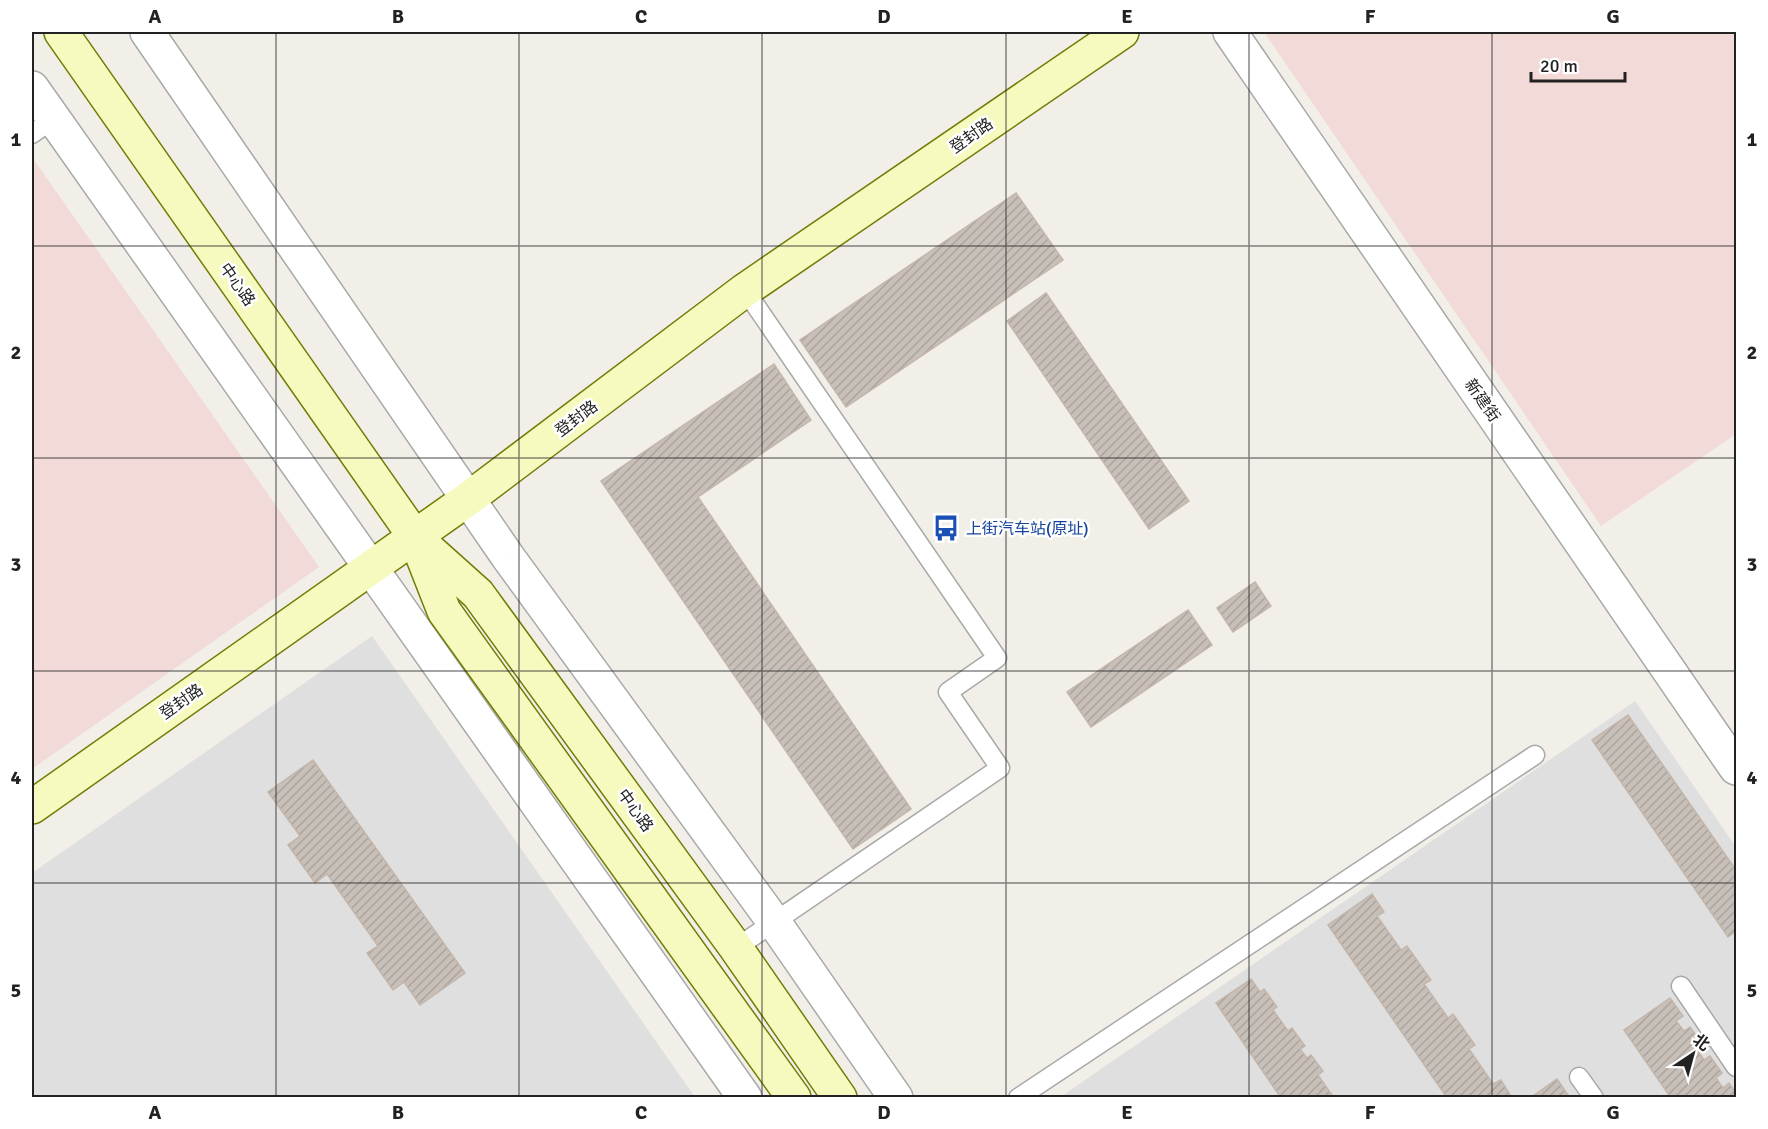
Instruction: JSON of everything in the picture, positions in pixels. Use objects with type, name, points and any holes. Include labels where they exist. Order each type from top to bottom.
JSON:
[{"type":"main road","name":"中心路","points":[[61,32],[415,537],[478,594],[736,948],[840,1098]]},
{"type":"main road","name":"登封路","points":[[32,807],[468,499],[745,290],[1122,32]]},
{"type":"main road","name":"中心路","points":[[415,537],[444,611],[794,1098]]},
{"type":"street","points":[[147,32],[508,557],[774,922],[896,1098]]},
{"type":"street","name":"新建街","points":[[1230,32],[1737,768]]},
{"type":"street","points":[[32,88],[42,127],[370,568],[745,1098]]},
{"type":"lane","points":[[736,948],[1000,768],[948,692],[997,658],[745,290]]},
{"type":"lane","points":[[1018,1098],[1535,754]]},
{"type":"lane","points":[[1681,986],[1737,1067]]},
{"type":"lane","points":[[1579,1077],[1594,1098]]},
{"type":"shaded area","points":[[1264,32],[1736,32],[1736,434],[1601,526]]},
{"type":"shaded area","points":[[32,157],[319,567],[32,769]]},
{"type":"shaded area","points":[[372,636],[695,1097],[32,1097],[32,873]]},
{"type":"shaded area","points":[[1635,701],[1736,847],[1736,1097],[1059,1098]]},
{"type":"building","points":[[1016,193],[1063,260],[846,407],[800,340]]},
{"type":"building","points":[[1046,293],[1189,501],[1149,529],[1007,321]]},
{"type":"building","points":[[774,364],[811,420],[698,497],[911,809],[853,849],[601,481]]},
{"type":"building","points":[[1255,582],[1271,606],[1233,632],[1217,608]]},
{"type":"building","points":[[1188,610],[1212,645],[1091,727],[1067,692]]},
{"type":"building","points":[[1628,715],[1736,870],[1736,931],[1728,937],[1592,740]]},
{"type":"building","points":[[313,760],[465,973],[420,1005],[404,982],[393,990],[367,953],[378,946],[327,874],[315,883],[288,845],[300,836],[268,792]]},
{"type":"building","points":[[1372,894],[1384,912],[1377,916],[1401,950],[1407,946],[1431,980],[1424,984],[1448,1018],[1453,1014],[1475,1045],[1469,1049],[1493,1084],[1501,1080],[1512,1098],[1447,1098],[1328,925]]},
{"type":"building","points":[[1251,979],[1260,992],[1264,989],[1277,1007],[1273,1010],[1288,1031],[1292,1028],[1305,1046],[1300,1049],[1307,1058],[1311,1055],[1323,1071],[1318,1075],[1334,1098],[1281,1098],[1216,1003]]},
{"type":"building","points":[[1670,998],[1683,1016],[1676,1021],[1684,1031],[1690,1027],[1701,1043],[1695,1047],[1704,1060],[1710,1056],[1722,1073],[1716,1078],[1723,1088],[1729,1083],[1736,1093],[1736,1098],[1671,1098],[1624,1030]]},
{"type":"building","points":[[1557,1079],[1570,1098],[1530,1098]]},
{"type":"place","name":"上街汽车站(原址)","points":[[946,528]]}]
